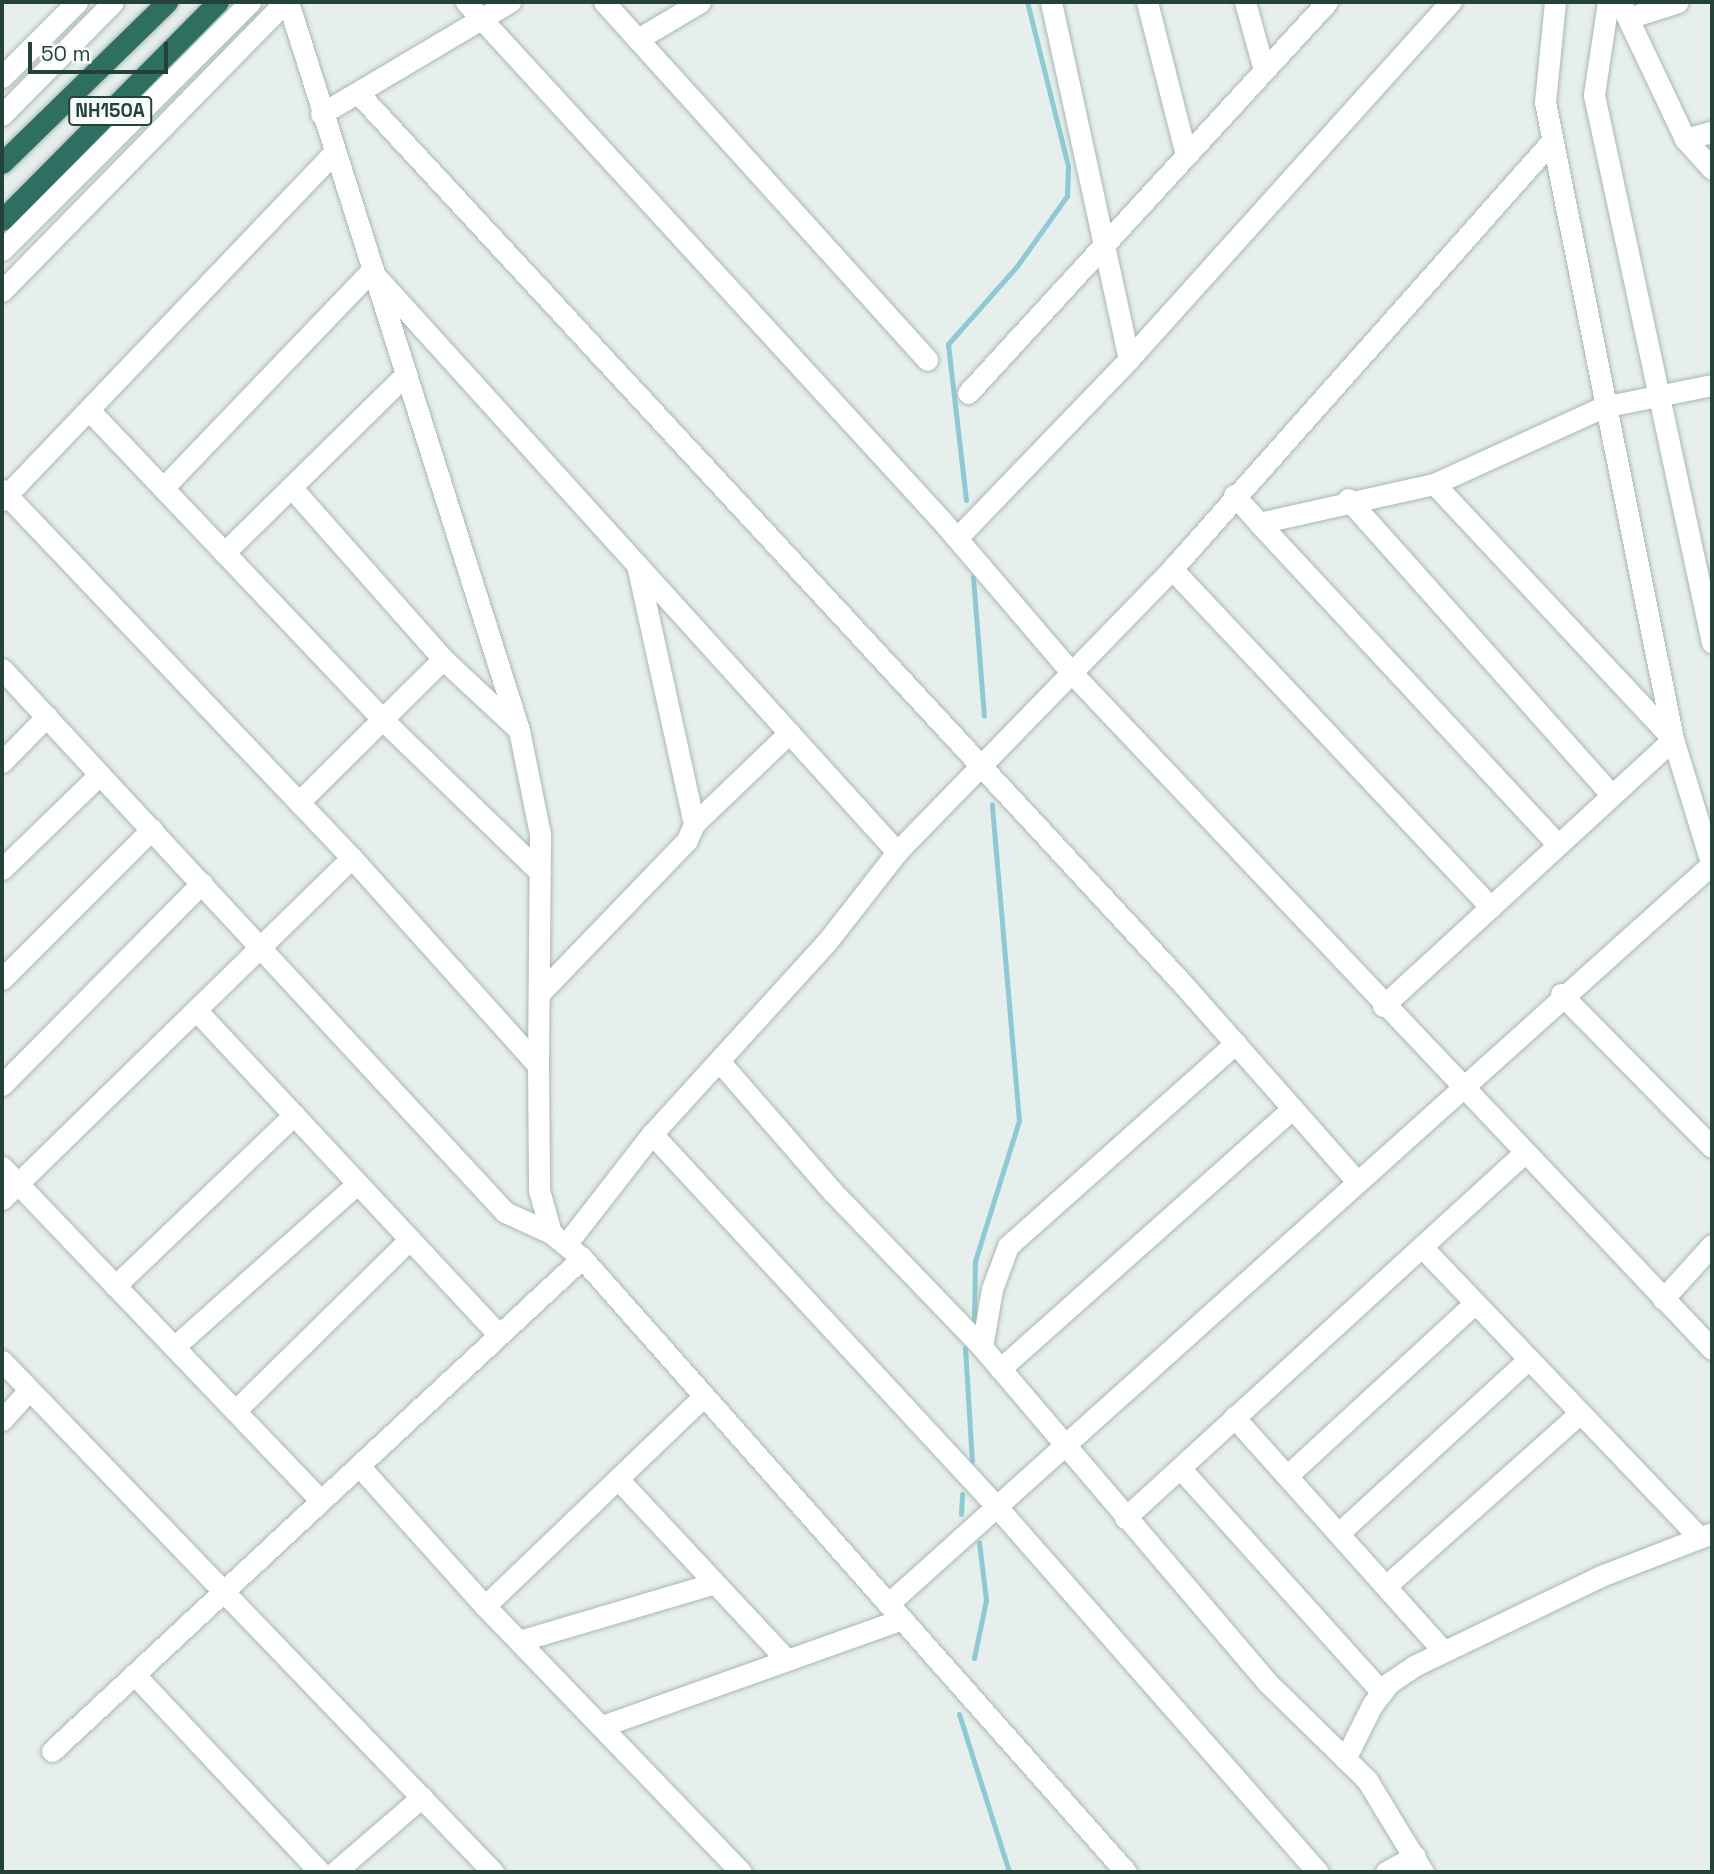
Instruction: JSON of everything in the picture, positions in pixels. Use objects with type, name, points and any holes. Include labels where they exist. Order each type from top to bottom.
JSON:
[{"type":"highway","name":"NH150A","points":[[2,163],[167,2]]},
{"type":"highway","name":"NH150A","points":[[2,220],[218,2]]},
{"type":"street","points":[[2,77],[77,2]]},
{"type":"street","points":[[2,115],[113,2]]},
{"type":"street","points":[[2,250],[250,2]]},
{"type":"street","points":[[2,290],[286,2],[519,730],[540,834],[539,1190],[567,1245],[1126,1872]]},
{"type":"street","points":[[321,114],[359,94],[473,10],[510,2]]},
{"type":"street","points":[[604,2],[927,360]]},
{"type":"street","points":[[638,39],[699,2]]},
{"type":"street","points":[[1051,2],[1106,242],[1129,359]]},
{"type":"street","points":[[1147,2],[1186,155]]},
{"type":"street","points":[[1245,2],[1264,70]]},
{"type":"street","points":[[968,393],[1327,2]]},
{"type":"street","points":[[957,538],[1129,359],[1451,2]]},
{"type":"street","points":[[602,1726],[785,1658],[895,1611],[1060,1444],[1561,994],[1712,865],[1673,739],[1552,141],[1545,102],[1555,2]]},
{"type":"street","points":[[1608,2],[1594,95],[1712,642]]},
{"type":"street","points":[[1678,2],[1624,10],[1685,139],[1712,169]]},
{"type":"street","points":[[473,10],[957,538],[1070,671],[1458,1087],[1712,1349]]},
{"type":"street","points":[[359,94],[1237,1043],[1355,1179]]},
{"type":"street","points":[[1685,139],[1712,132]]},
{"type":"street","points":[[52,1751],[320,1500],[362,1468],[499,1335],[652,1134],[826,943],[897,852],[982,769],[1070,671],[1172,569],[1234,495],[1552,141]]},
{"type":"street","points":[[334,152],[89,410],[3,495],[352,858],[538,1065]]},
{"type":"street","points":[[371,271],[897,852]]},
{"type":"street","points":[[163,488],[371,271]]},
{"type":"street","points":[[225,553],[405,375]]},
{"type":"street","points":[[1259,523],[1348,499],[1434,484],[1604,407],[1712,384]]},
{"type":"street","points":[[89,410],[383,719],[540,873]]},
{"type":"street","points":[[1434,484],[1673,739]]},
{"type":"street","points":[[291,487],[443,659],[519,730]]},
{"type":"street","points":[[1234,495],[1558,845]]},
{"type":"street","points":[[1348,499],[1612,795]]},
{"type":"street","points":[[636,563],[694,824]]},
{"type":"street","points":[[1172,569],[1491,907]]},
{"type":"street","points":[[299,802],[443,659]]},
{"type":"street","points":[[2,669],[505,1212],[567,1245]]},
{"type":"street","points":[[2,762],[47,716]]},
{"type":"street","points":[[540,993],[687,840],[694,824],[789,733]]},
{"type":"street","points":[[1383,1006],[1673,739]]},
{"type":"street","points":[[2,869],[100,774]]},
{"type":"street","points":[[2,979],[152,829]]},
{"type":"street","points":[[2,1199],[352,858]]},
{"type":"street","points":[[2,1085],[202,883]]},
{"type":"street","points":[[1561,994],[1712,1147]]},
{"type":"street","points":[[196,1010],[499,1335]]},
{"type":"street","points":[[982,1347],[992,1289],[1008,1246],[1237,1043]]},
{"type":"street","points":[[719,1061],[833,1192],[982,1347],[1060,1444],[1267,1682],[1367,1780],[1419,1864],[1386,1872]]},
{"type":"street","points":[[1000,1369],[1293,1108]]},
{"type":"street","points":[[115,1286],[294,1115]]},
{"type":"street","points":[[652,1134],[997,1507],[1318,1872]]},
{"type":"street","points":[[1125,1518],[1523,1154]]},
{"type":"street","points":[[2,1167],[320,1500]]},
{"type":"street","points":[[174,1347],[357,1184]]},
{"type":"street","points":[[235,1411],[410,1239]]},
{"type":"street","points":[[1663,1299],[1712,1245]]},
{"type":"street","points":[[1345,1759],[1382,1692],[1442,1650],[1706,1535],[1578,1414],[1422,1247]]},
{"type":"street","points":[[1288,1475],[1475,1303]]},
{"type":"street","points":[[1340,1532],[1529,1359]]},
{"type":"street","points":[[2,1361],[494,1872]]},
{"type":"street","points":[[2,1420],[28,1391]]},
{"type":"street","points":[[485,1606],[704,1396]]},
{"type":"street","points":[[1386,1586],[1578,1414]]},
{"type":"street","points":[[1234,1417],[1340,1532],[1442,1650]]},
{"type":"street","points":[[362,1468],[485,1606],[741,1872]]},
{"type":"street","points":[[1180,1468],[1382,1692]]},
{"type":"street","points":[[618,1479],[785,1658]]},
{"type":"street","points":[[519,1641],[715,1583]]},
{"type":"street","points":[[134,1674],[320,1872]]},
{"type":"street","points":[[335,1872],[422,1797]]},
{"type":"waterway","points":[[966,500],[948,344],[1017,266],[1067,196],[1068,166],[1027,2]]},
{"type":"waterway","points":[[973,577],[984,716]]},
{"type":"waterway","points":[[974,1322],[975,1261],[1019,1121],[992,804]]},
{"type":"waterway","points":[[965,1348],[972,1461]]},
{"type":"waterway","points":[[961,1514],[962,1494]]},
{"type":"waterway","points":[[974,1658],[986,1600],[979,1542]]},
{"type":"waterway","points":[[959,1714],[1009,1872]]}]
